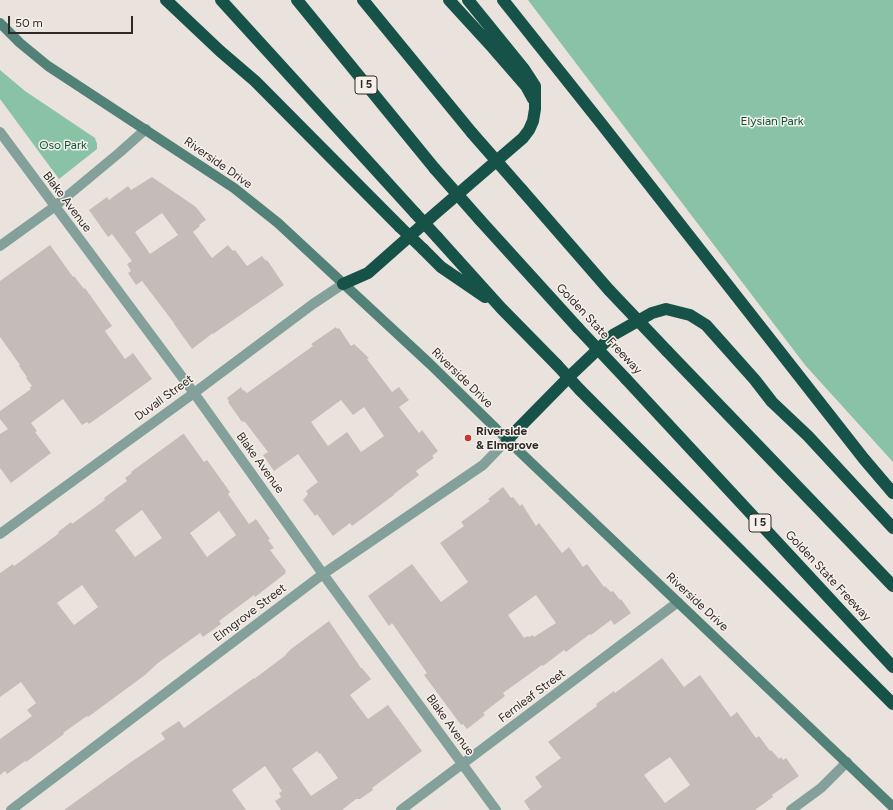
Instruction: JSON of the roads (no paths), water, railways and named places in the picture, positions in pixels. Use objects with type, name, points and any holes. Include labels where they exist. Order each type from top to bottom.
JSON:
[{"type":"highway","points":[[166,0],[220,51],[255,81],[441,267],[501,308]]},
{"type":"highway","points":[[221,0],[501,308],[580,390],[893,704]]},
{"type":"highway","name":"Golden State Freeway","points":[[297,0],[435,169],[480,220],[578,328],[893,667]]},
{"type":"highway","points":[[363,0],[472,133],[609,290],[893,586]]},
{"type":"highway","points":[[449,0],[526,86],[535,101]]},
{"type":"highway","points":[[343,284],[368,273],[523,138],[534,121],[535,86],[524,69],[468,0]]},
{"type":"highway","points":[[503,0],[864,459],[893,493]]},
{"type":"highway","points":[[506,440],[613,335],[652,313],[666,310],[690,315],[706,325],[755,380],[772,402],[808,436],[893,528]]},
{"type":"main road","name":"Riverside Drive","points":[[0,23],[20,43],[48,66],[234,188],[278,223],[430,364],[506,440],[893,807]]},
{"type":"street","points":[[0,246],[54,207],[146,129]]},
{"type":"street","name":"Blake Avenue","points":[[0,132],[54,207],[194,393],[323,574],[496,810]]},
{"type":"street","name":"Duvall Street","points":[[0,534],[194,393],[313,304],[343,284]]},
{"type":"street","name":"Elmgrove Street","points":[[11,810],[323,574],[483,465],[506,440]]},
{"type":"street","name":"Fernleaf Street","points":[[401,810],[678,602]]},
{"type":"street","points":[[791,810],[821,788],[847,762]]},
{"type":"place","name":"Riverside & Elmgrove","points":[[468,438]]},
{"type":"park label","name":"Elysian Park","points":[[772,121]]},
{"type":"park label","name":"Oso Park","points":[[63,145]]}]
